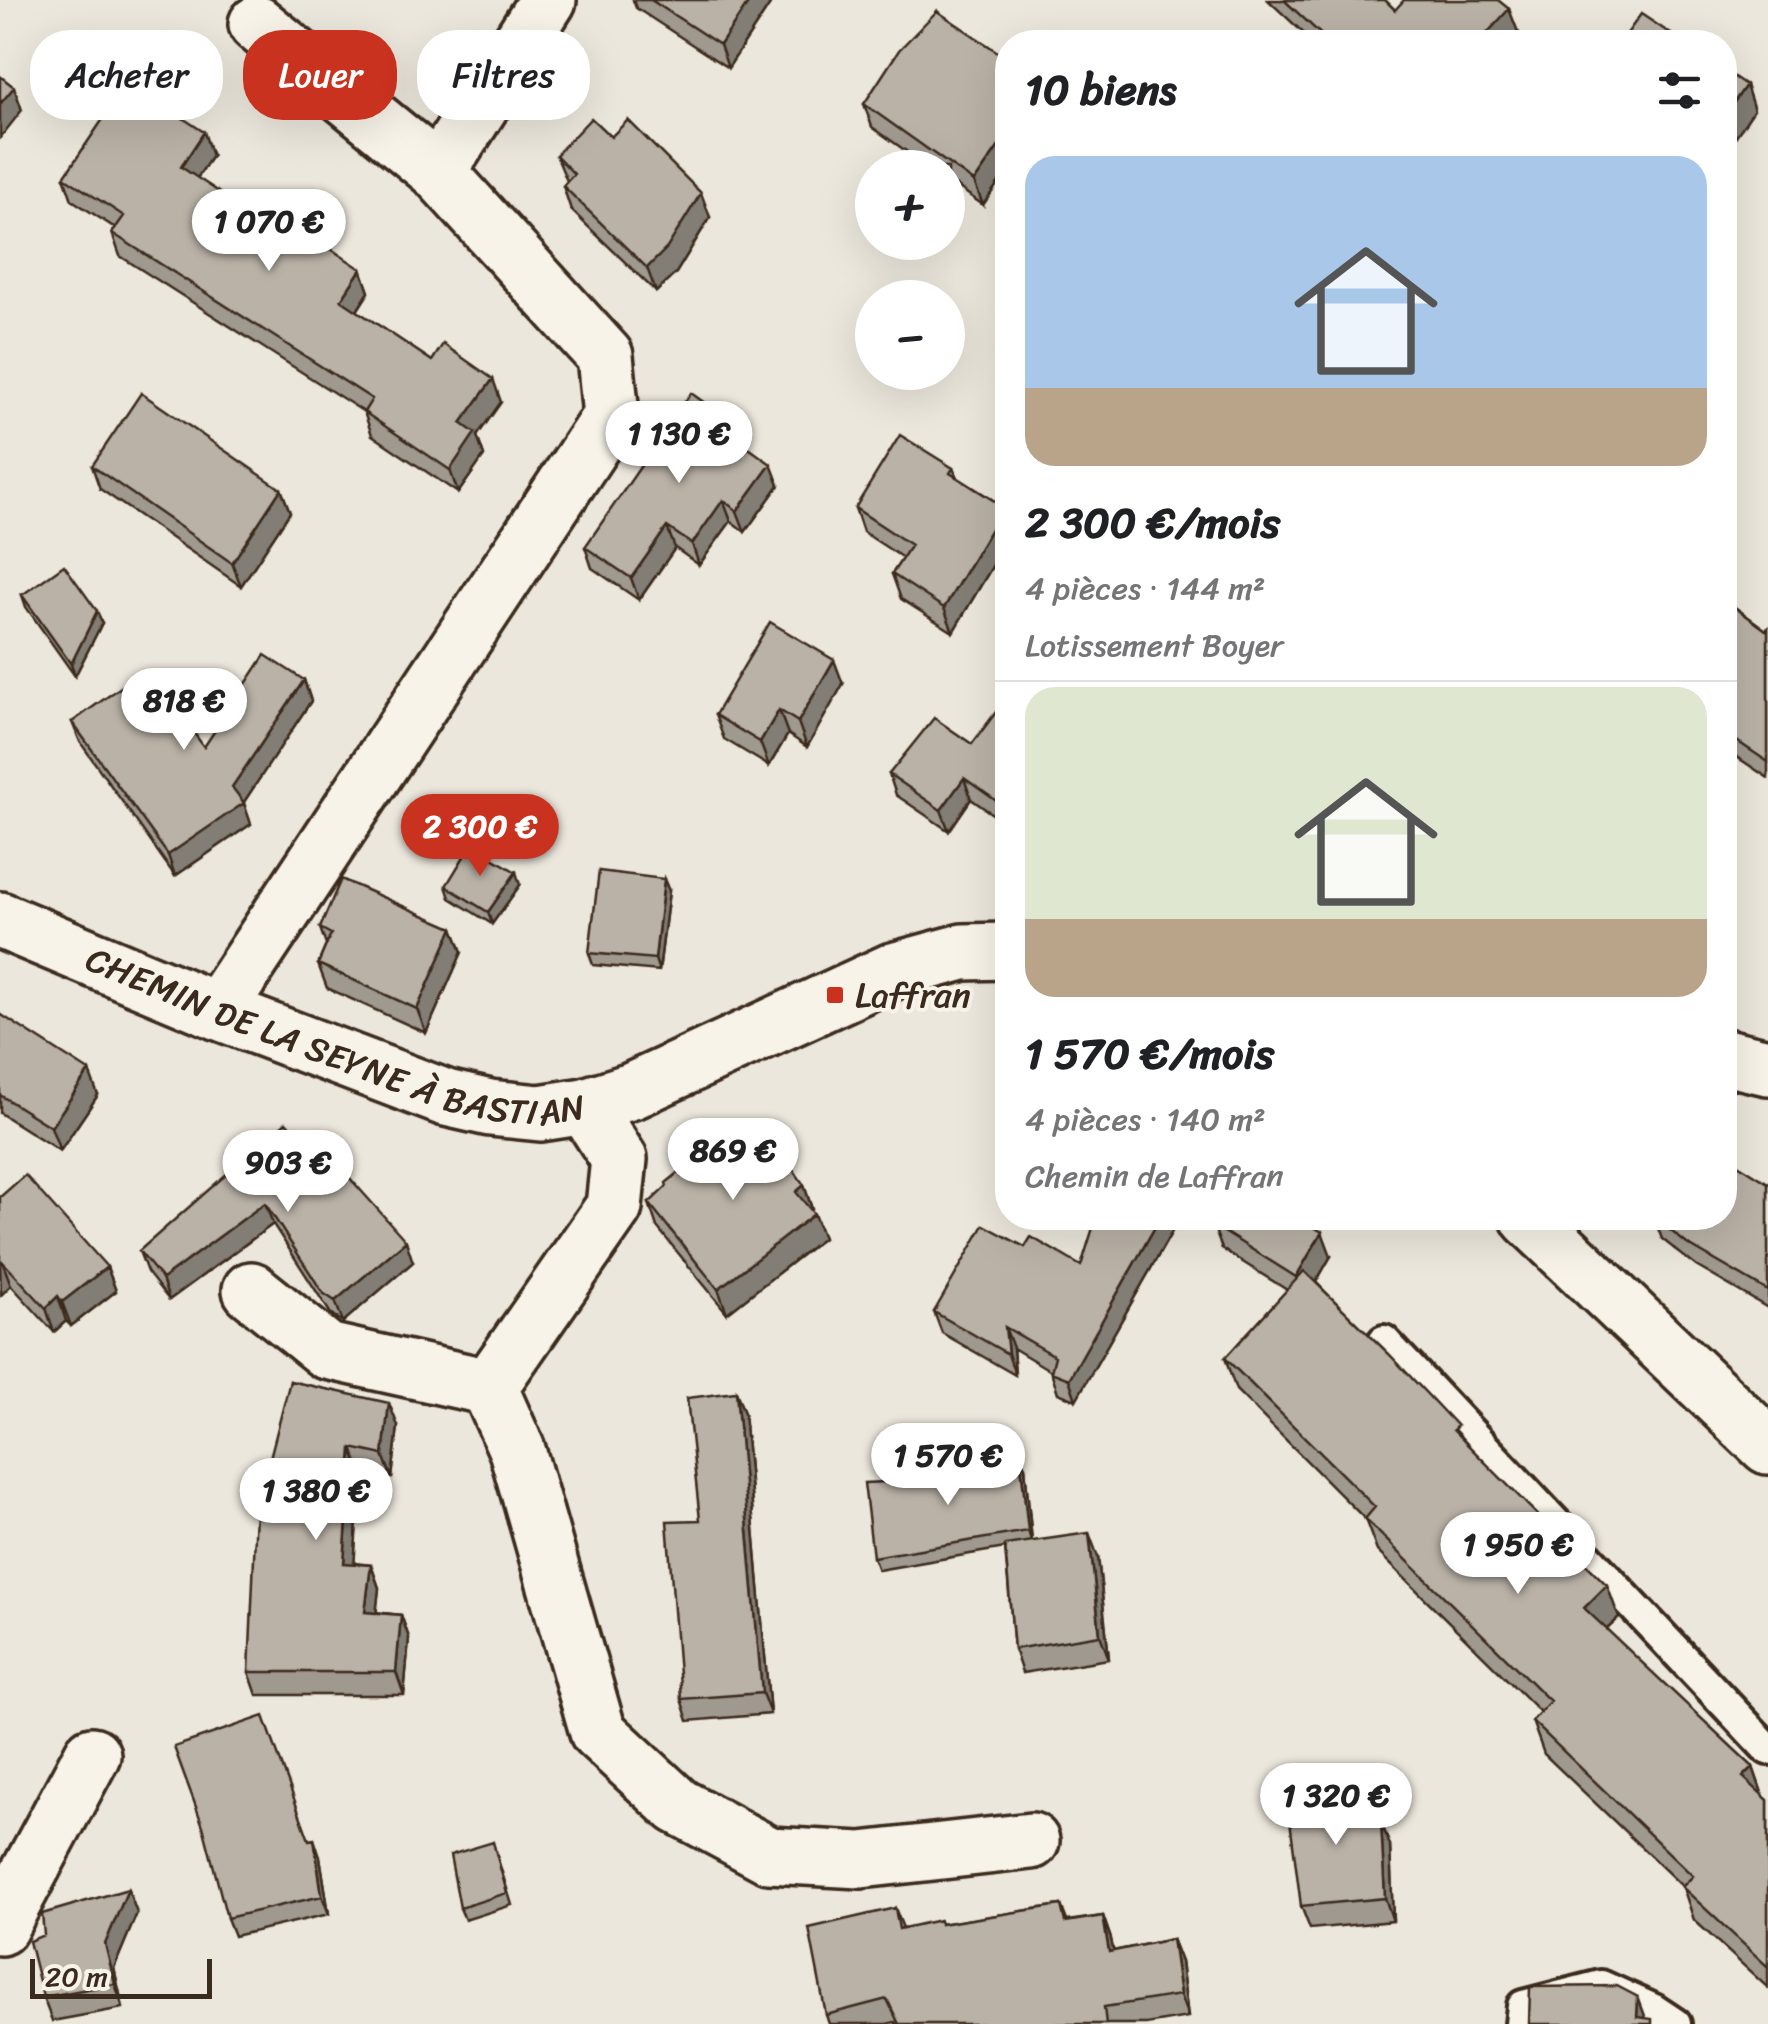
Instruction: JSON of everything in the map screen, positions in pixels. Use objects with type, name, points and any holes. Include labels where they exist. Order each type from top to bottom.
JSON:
[{"type":"street","points":[[438,172],[548,0]]},
{"type":"street","points":[[217,1010],[611,416],[605,356],[438,172],[256,24]]},
{"type":"street","name":"CHEMIN DE LA SEYNE À BASTIAN","points":[[0,920],[217,1010],[446,1098],[540,1113],[584,1106],[632,1090],[893,971],[963,952],[995,951]]},
{"type":"street","points":[[1737,1061],[1768,1067]]},
{"type":"street","points":[[489,1387],[614,1207],[619,1159],[584,1106]]},
{"type":"street","points":[[1542,1230],[1768,1446]]},
{"type":"street","points":[[251,1290],[327,1351],[489,1387]]},
{"type":"street","points":[[489,1387],[517,1450],[598,1732],[678,1806],[769,1855],[860,1860],[1031,1841]]},
{"type":"street","points":[[0,1927],[92,1755]]},
{"type":"lane","points":[[1384,1341],[1768,1749]]},
{"type":"lane","points":[[1521,2024],[1523,2006],[1601,1986],[1675,2024]]},
{"type":"building","points":[[651,0],[750,0],[720,45]]},
{"type":"building","points":[[1284,0],[1385,0],[1395,10],[1404,0],[1498,0],[1509,9],[1490,30],[1316,30]]},
{"type":"building","points":[[937,11],[995,50],[995,152],[974,182],[965,176],[965,150],[929,150],[864,104],[899,50]]},
{"type":"building","points":[[1641,14],[1665,30],[1630,30]]},
{"type":"building","points":[[0,76],[14,87],[0,104]]},
{"type":"building","points":[[1737,79],[1746,85],[1737,98]]},
{"type":"building","points":[[590,119],[611,137],[628,120],[701,193],[667,248],[647,268],[563,186],[574,174],[556,155]]},
{"type":"building","points":[[102,120],[186,120],[204,132],[181,167],[263,221],[271,209],[361,269],[341,300],[432,361],[443,344],[493,379],[461,423],[475,433],[450,470],[364,412],[372,399],[112,233],[124,216],[64,177]]},
{"type":"building","points":[[141,393],[281,489],[232,563],[92,466]]},
{"type":"building","points":[[691,393],[741,429],[735,438],[771,464],[737,511],[723,500],[692,544],[667,527],[631,578],[585,547]]},
{"type":"building","points":[[900,435],[953,468],[950,473],[995,501],[995,522],[944,608],[892,574],[911,545],[855,508]]},
{"type":"building","points":[[64,565],[97,611],[71,664],[22,595]]},
{"type":"building","points":[[1737,609],[1768,628],[1768,762],[1737,741]]},
{"type":"building","points":[[770,622],[834,660],[798,722],[779,710],[760,742],[715,715]]},
{"type":"building","points":[[265,655],[304,680],[232,787],[244,803],[168,855],[72,722],[135,677],[178,735],[189,726],[204,747]]},
{"type":"building","points":[[995,713],[995,800],[964,778],[941,810],[889,774],[934,718],[972,744]]},
{"type":"building","points":[[471,845],[516,872],[488,912],[446,886]]},
{"type":"building","points":[[599,871],[664,879],[655,959],[589,953]]},
{"type":"building","points":[[341,879],[453,928],[417,1009],[318,964],[331,934],[320,928]]},
{"type":"building","points":[[0,1014],[89,1071],[51,1127],[0,1095]]},
{"type":"building","points":[[743,1121],[758,1135],[767,1131],[804,1185],[796,1192],[814,1214],[718,1289],[649,1203],[666,1183]]},
{"type":"building","points":[[286,1122],[315,1155],[323,1148],[406,1241],[335,1301],[323,1293],[265,1203],[162,1279],[139,1251]]},
{"type":"building","points":[[1737,1164],[1768,1183],[1768,1291],[1670,1230],[1737,1230]]},
{"type":"building","points":[[25,1175],[107,1267],[62,1302],[58,1296],[46,1308],[0,1263],[0,1197]]},
{"type":"building","points":[[984,1225],[1025,1247],[1031,1237],[1081,1266],[1092,1230],[1153,1230],[1069,1379],[1051,1372],[1055,1356],[1005,1327],[1008,1354],[934,1312]]},
{"type":"building","points":[[1221,1230],[1322,1232],[1296,1277]]},
{"type":"building","points":[[1304,1271],[1389,1354],[1457,1426],[1453,1430],[1607,1585],[1584,1608],[1753,1767],[1743,1777],[1768,1800],[1768,1967],[1682,1887],[1693,1876],[1532,1721],[1550,1701],[1365,1519],[1375,1507],[1225,1358]]},
{"type":"building","points":[[290,1381],[389,1403],[383,1455],[352,1448],[344,1563],[371,1565],[365,1612],[401,1615],[396,1672],[249,1672],[256,1512]]},
{"type":"building","points":[[736,1392],[762,1693],[681,1699],[667,1521],[700,1520],[687,1398]]},
{"type":"building","points":[[972,1454],[1020,1455],[1028,1531],[873,1557],[864,1483],[972,1478]]},
{"type":"building","points":[[1089,1533],[1100,1635],[1014,1649],[1005,1545]]},
{"type":"building","points":[[264,1716],[309,1840],[314,1839],[322,1896],[227,1918],[203,1826],[174,1747]]},
{"type":"building","points":[[1366,1787],[1371,1823],[1381,1822],[1385,1898],[1301,1906],[1287,1797]]},
{"type":"building","points":[[493,1842],[507,1893],[460,1908],[450,1855]]},
{"type":"building","points":[[128,1889],[105,1944],[115,1984],[43,1997],[29,1941],[44,1935],[42,1914]]},
{"type":"building","points":[[1061,1905],[1065,1922],[1103,1916],[1109,1952],[1172,1939],[1180,1995],[1104,2007],[1106,2024],[899,2024],[887,1999],[826,2015],[809,1928],[895,1908],[899,1929],[939,1920],[940,1924]]},
{"type":"building","points":[[1617,1986],[1638,1997],[1637,2017],[1652,2019],[1652,2024],[1529,2024],[1530,1987]]},
{"type":"place","name":"Laffran","points":[[835,995]]}]
